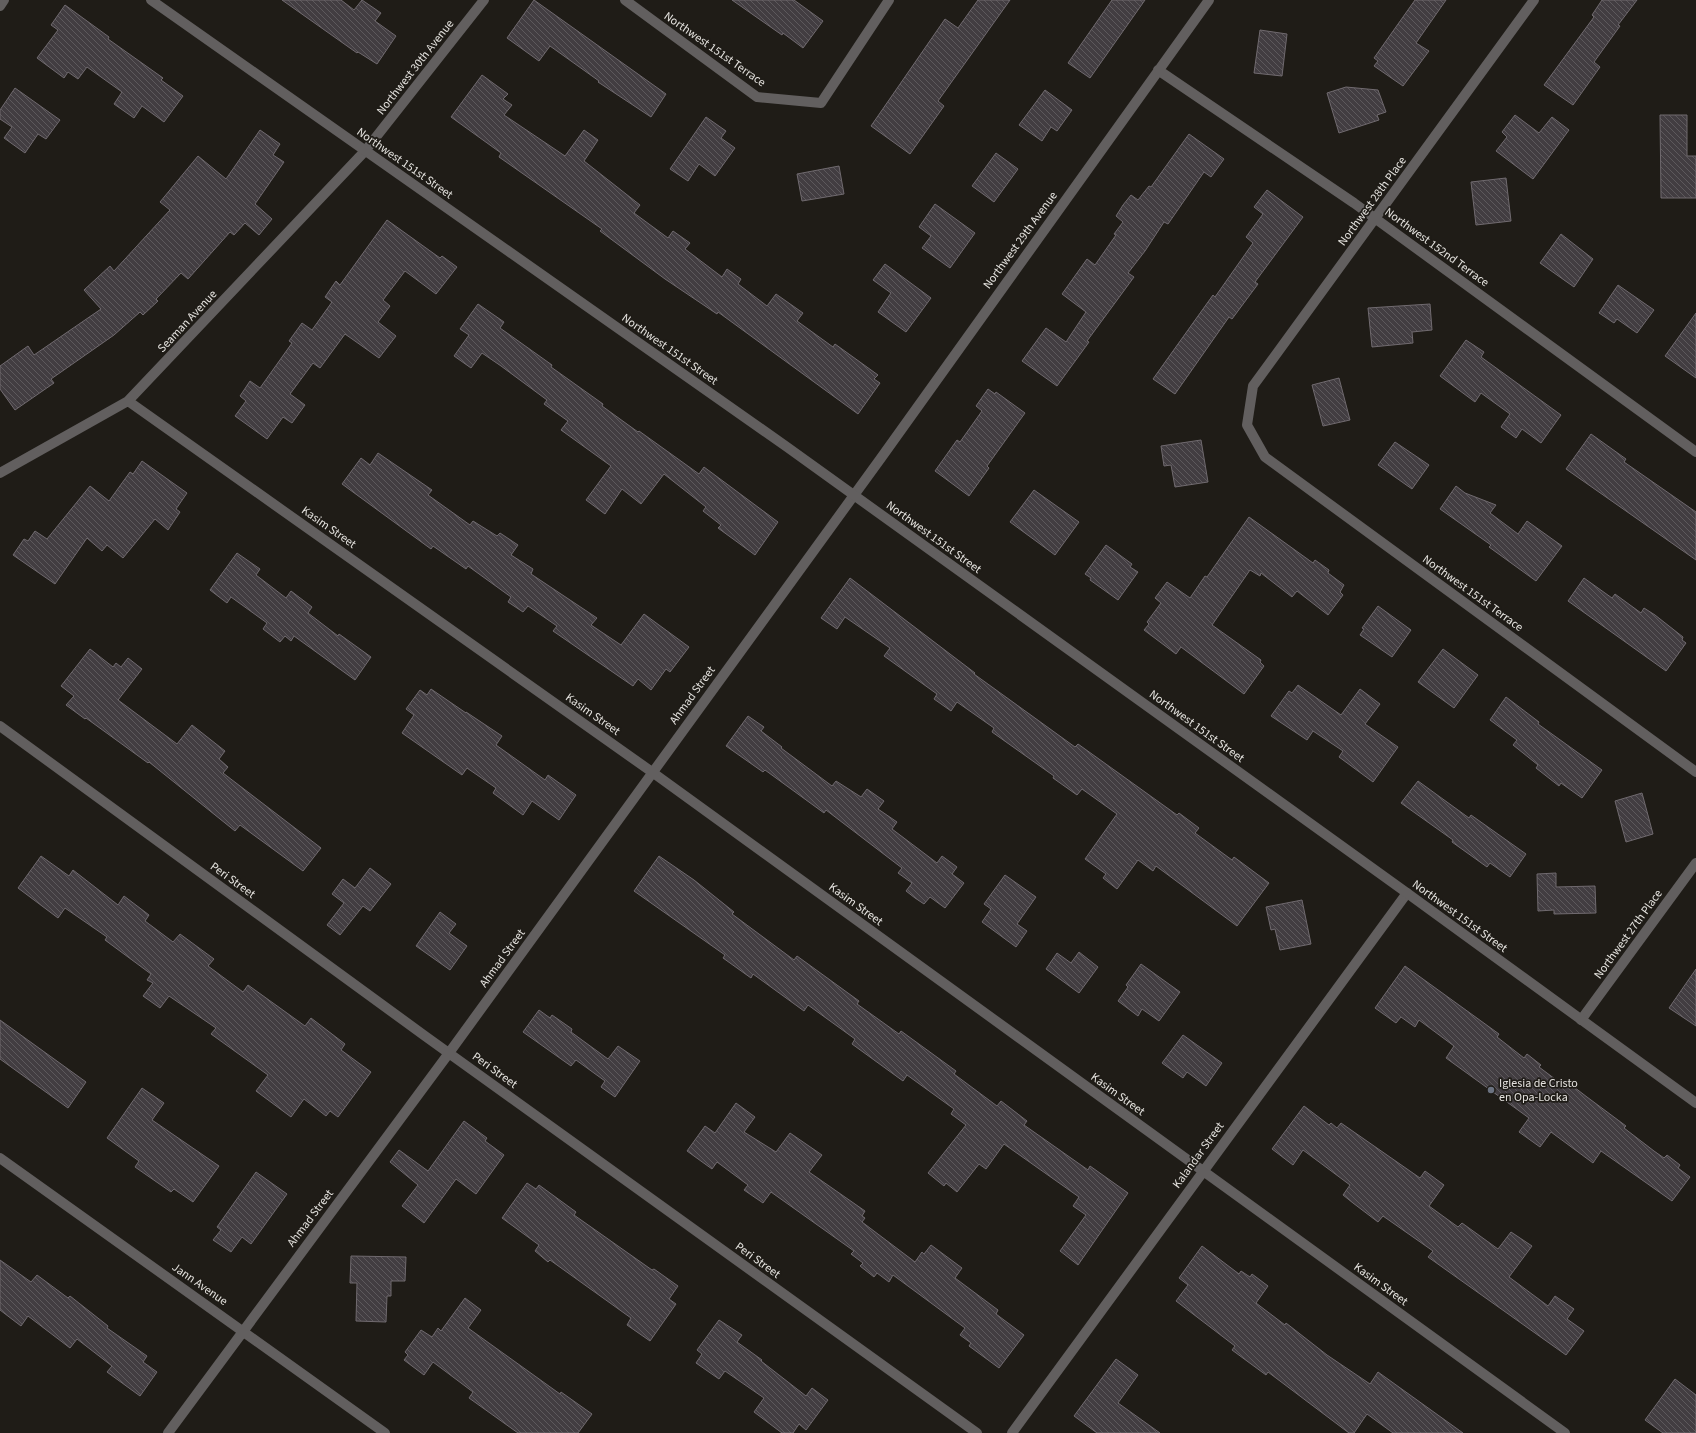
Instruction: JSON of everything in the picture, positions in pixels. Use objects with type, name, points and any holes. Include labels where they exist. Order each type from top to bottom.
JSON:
[{"type":"street","points":[[0,6],[4,0]]},
{"type":"street","name":"Northwest 151st Street","points":[[151,0],[854,495],[1696,1103]]},
{"type":"street","name":"Northwest 30th Avenue","points":[[365,151],[484,0]]},
{"type":"street","name":"Northwest 151st Terrace","points":[[625,0],[757,97],[821,103],[889,0]]},
{"type":"street","name":"Northwest 29th Avenue","points":[[854,495],[1209,0]]},
{"type":"street","name":"Northwest 28th Place","points":[[1247,425],[1253,386],[1534,0]]},
{"type":"street","name":"Northwest 152nd Terrace","points":[[1158,70],[1375,219],[1696,452]]},
{"type":"street","name":"Seaman Avenue","points":[[0,474],[128,401],[365,151]]},
{"type":"street","name":"Kasim Street","points":[[128,401],[652,772],[1564,1433]]},
{"type":"street","name":"Northwest 151st Terrace","points":[[1247,425],[1265,457],[1696,772]]},
{"type":"street","name":"Ahmad Street","points":[[168,1433],[449,1053],[854,495]]},
{"type":"street","name":"Peri Street","points":[[0,726],[449,1053],[977,1433]]},
{"type":"street","name":"Northwest 27th Place","points":[[1582,1020],[1696,863]]},
{"type":"street","name":"Kalandar Street","points":[[1012,1433],[1407,893]]},
{"type":"street","name":"Jann Avenue","points":[[0,1158],[385,1433]]},
{"type":"building","points":[[282,0],[341,0],[354,10],[362,0],[381,13],[375,21],[396,36],[377,64],[358,52],[357,53]]},
{"type":"building","points":[[534,0],[666,94],[651,117],[598,82],[599,81],[550,46],[539,61],[507,38]]},
{"type":"building","points":[[732,0],[794,0],[823,21],[803,48],[783,33],[782,35]]},
{"type":"building","points":[[978,0],[1010,0],[938,101],[944,106],[910,154],[871,126],[945,19],[958,28]]},
{"type":"building","points":[[1112,0],[1145,0],[1090,78],[1068,63]]},
{"type":"building","points":[[1415,0],[1446,0],[1416,43],[1429,51],[1403,86],[1374,66],[1378,61],[1374,58]]},
{"type":"building","points":[[1602,0],[1637,0],[1618,25],[1620,26],[1594,62],[1600,67],[1573,105],[1544,85],[1594,17],[1592,15]]},
{"type":"building","points":[[65,5],[109,37],[108,39],[163,78],[161,80],[183,96],[164,122],[142,106],[134,118],[114,104],[122,92],[87,67],[78,79],[68,72],[64,78],[37,58],[58,30],[51,25]]},
{"type":"building","points":[[1260,30],[1287,34],[1282,76],[1254,73]]},
{"type":"building","points":[[482,75],[508,94],[503,99],[512,105],[504,115],[565,156],[584,130],[598,140],[584,161],[640,205],[634,213],[668,238],[673,231],[690,243],[685,249],[722,277],[727,269],[741,279],[738,284],[767,306],[776,294],[803,313],[797,321],[833,347],[835,344],[878,375],[874,379],[880,383],[858,414],[718,312],[717,314],[665,279],[600,231],[602,229],[499,157],[501,153],[451,117]]},
{"type":"building","points":[[1346,87],[1378,90],[1386,112],[1377,115],[1379,120],[1339,133],[1327,93]]},
{"type":"building","points":[[15,88],[60,120],[46,139],[38,134],[25,153],[4,138],[12,127],[0,119],[0,110]]},
{"type":"building","points":[[1045,90],[1072,110],[1057,131],[1051,127],[1042,141],[1019,125]]},
{"type":"building","points":[[1515,115],[1539,133],[1552,117],[1569,130],[1533,179],[1496,151],[1507,137],[1502,132]]},
{"type":"building","points":[[1660,115],[1687,115],[1687,156],[1696,156],[1696,198],[1661,198]]},
{"type":"building","points":[[706,117],[726,131],[721,138],[735,148],[715,176],[699,164],[688,181],[670,169]]},
{"type":"building","points":[[260,130],[280,144],[273,155],[284,162],[255,204],[272,219],[259,235],[245,223],[234,235],[230,232],[188,279],[181,273],[156,299],[158,301],[143,315],[140,312],[114,335],[51,379],[54,383],[15,410],[0,389],[0,366],[28,346],[34,355],[101,309],[84,290],[110,266],[114,271],[170,210],[160,202],[198,156],[226,179]]},
{"type":"building","points":[[1189,134],[1224,159],[1211,177],[1204,172],[1168,224],[1164,222],[1145,251],[1128,273],[1134,277],[1087,341],[1089,342],[1057,386],[1022,361],[1046,328],[1066,342],[1086,312],[1062,294],[1087,259],[1095,265],[1116,235],[1114,234],[1123,222],[1116,216],[1123,205],[1131,195],[1138,200],[1149,186],[1151,187]]},
{"type":"building","points":[[996,153],[1018,169],[994,202],[972,186]]},
{"type":"building","points":[[839,166],[844,194],[802,201],[797,174]]},
{"type":"building","points":[[1506,178],[1511,221],[1476,225],[1471,182]]},
{"type":"building","points":[[1267,190],[1303,217],[1255,282],[1258,284],[1232,319],[1229,317],[1175,394],[1153,379],[1213,295],[1215,297],[1253,243],[1246,237],[1263,214],[1254,207]]},
{"type":"building","points":[[935,204],[975,233],[950,268],[922,248],[931,236],[919,227]]},
{"type":"building","points":[[387,220],[440,258],[442,256],[457,267],[436,294],[405,271],[383,300],[390,306],[378,322],[396,336],[379,358],[345,334],[320,368],[313,363],[290,394],[305,405],[292,423],[283,417],[267,439],[235,416],[246,401],[240,396],[250,381],[260,388],[292,343],[289,341],[302,323],[312,330],[332,302],[325,297],[336,281],[340,285]]},
{"type":"building","points":[[1561,234],[1593,259],[1574,287],[1540,263]]},
{"type":"building","points":[[885,264],[931,298],[906,332],[878,312],[891,293],[873,280]]},
{"type":"building","points":[[1618,285],[1654,310],[1637,333],[1617,319],[1614,323],[1599,313]]},
{"type":"building","points":[[478,304],[504,322],[500,328],[603,404],[602,406],[699,474],[704,467],[778,522],[755,555],[718,528],[721,525],[703,511],[706,507],[664,474],[641,504],[622,489],[605,514],[586,500],[611,466],[561,430],[568,421],[544,404],[547,400],[501,366],[482,353],[471,368],[454,356],[469,335],[460,329]]},
{"type":"building","points":[[1430,304],[1432,330],[1412,332],[1413,343],[1372,347],[1368,308]]},
{"type":"building","points":[[1696,313],[1696,378],[1665,356]]},
{"type":"building","points":[[1466,340],[1484,352],[1481,357],[1561,415],[1541,443],[1522,429],[1516,438],[1501,427],[1510,414],[1481,393],[1475,402],[1440,376]]},
{"type":"building","points":[[1339,378],[1350,420],[1323,426],[1312,385]]},
{"type":"building","points":[[988,389],[995,394],[996,392],[1025,413],[987,466],[989,468],[969,496],[935,471],[957,440],[960,442],[982,411],[976,406]]},
{"type":"building","points":[[1591,434],[1626,459],[1624,462],[1696,512],[1696,560],[1566,469]]},
{"type":"building","points":[[1201,440],[1208,482],[1175,487],[1171,465],[1164,466],[1161,446]]},
{"type":"building","points":[[1395,442],[1429,465],[1412,489],[1378,465]]},
{"type":"building","points":[[378,453],[432,490],[428,495],[470,525],[473,521],[497,536],[500,533],[518,545],[511,555],[533,569],[531,574],[597,618],[591,625],[621,645],[644,614],[689,647],[670,672],[666,669],[651,690],[638,679],[633,686],[553,631],[557,626],[528,606],[523,612],[508,602],[511,597],[468,566],[466,569],[433,546],[431,549],[342,484],[361,458],[370,465]]},
{"type":"building","points":[[142,461],[187,493],[176,509],[180,512],[168,530],[155,519],[123,558],[107,545],[102,551],[87,538],[55,584],[13,555],[24,539],[28,541],[35,531],[47,539],[90,486],[109,501],[130,472],[133,474]]},
{"type":"building","points":[[1456,486],[1465,493],[1496,505],[1490,513],[1518,534],[1527,521],[1562,546],[1536,581],[1489,547],[1491,545],[1440,509]]},
{"type":"building","points":[[1034,490],[1079,522],[1055,555],[1010,522]]},
{"type":"building","points":[[1249,517],[1313,563],[1315,560],[1329,570],[1328,573],[1344,585],[1340,592],[1343,595],[1328,615],[1297,591],[1292,597],[1261,573],[1260,576],[1250,570],[1212,625],[1261,660],[1260,662],[1264,666],[1244,694],[1181,647],[1176,654],[1144,630],[1149,624],[1147,622],[1161,603],[1155,598],[1167,582],[1190,598],[1205,576],[1207,577]]},
{"type":"building","points":[[1106,545],[1132,564],[1130,567],[1138,572],[1118,600],[1090,580],[1091,578],[1085,574]]},
{"type":"building","points":[[237,553],[260,569],[256,575],[286,598],[291,591],[312,607],[308,613],[338,636],[339,634],[371,657],[355,680],[294,636],[291,641],[285,636],[280,642],[263,629],[267,623],[231,597],[227,603],[210,590]]},
{"type":"building","points":[[850,578],[975,673],[974,674],[1075,747],[1078,744],[1177,815],[1179,813],[1199,828],[1195,833],[1232,860],[1234,857],[1269,883],[1237,926],[1156,866],[1153,871],[1138,860],[1117,889],[1103,878],[1106,874],[1085,859],[1117,814],[1082,789],[1077,795],[1053,778],[1054,776],[992,732],[994,728],[957,702],[951,711],[934,699],[937,694],[884,656],[890,648],[845,617],[837,629],[821,618]]},
{"type":"building","points":[[1584,578],[1612,598],[1615,594],[1641,613],[1644,608],[1683,637],[1682,640],[1686,643],[1666,671],[1568,601]]},
{"type":"building","points":[[1378,606],[1411,630],[1392,657],[1360,635],[1364,629],[1362,628]]},
{"type":"building","points":[[90,649],[113,667],[116,663],[121,667],[128,658],[142,669],[118,700],[177,744],[192,725],[225,751],[219,759],[228,767],[223,773],[321,848],[303,871],[240,825],[235,831],[149,762],[148,763],[66,705],[74,696],[61,686]]},
{"type":"building","points":[[1443,649],[1478,675],[1454,708],[1418,682]]},
{"type":"building","points":[[1298,685],[1341,715],[1360,689],[1380,704],[1365,724],[1398,747],[1373,782],[1339,757],[1343,751],[1313,731],[1307,740],[1271,716],[1289,691],[1292,693]]},
{"type":"building","points":[[431,689],[502,736],[496,745],[545,780],[548,775],[576,795],[559,820],[532,801],[523,815],[493,793],[496,788],[467,768],[462,775],[402,733],[414,715],[406,709],[420,690],[427,695]]},
{"type":"building","points":[[1506,697],[1539,722],[1538,724],[1602,770],[1582,798],[1561,783],[1559,786],[1536,768],[1538,765],[1513,745],[1517,740],[1490,720]]},
{"type":"building","points":[[748,716],[764,727],[761,731],[782,747],[781,748],[832,786],[836,781],[861,797],[867,789],[884,801],[878,809],[897,822],[892,829],[937,863],[942,856],[957,867],[952,874],[964,883],[945,908],[930,897],[924,904],[915,898],[906,891],[912,883],[898,873],[902,868],[826,810],[824,813],[765,770],[763,772],[726,746]]},
{"type":"building","points":[[1418,781],[1469,818],[1471,815],[1526,854],[1510,877],[1490,863],[1487,867],[1452,842],[1453,840],[1401,803]]},
{"type":"building","points":[[1642,793],[1653,834],[1626,842],[1615,801]]},
{"type":"building","points":[[41,856],[69,876],[73,870],[118,905],[124,896],[149,915],[145,921],[173,942],[180,934],[214,959],[208,966],[243,992],[248,985],[305,1026],[311,1018],[345,1044],[341,1050],[371,1072],[338,1117],[330,1111],[326,1116],[304,1099],[291,1117],[256,1091],[268,1075],[211,1034],[216,1028],[169,996],[160,1008],[143,996],[153,983],[147,980],[151,974],[105,940],[107,937],[65,908],[58,918],[18,888]]},
{"type":"building","points":[[659,856],[694,880],[734,912],[732,914],[794,960],[797,956],[859,1001],[857,1004],[899,1034],[901,1031],[956,1071],[954,1074],[997,1106],[1001,1101],[1027,1121],[1024,1125],[1088,1170],[1090,1166],[1128,1193],[1078,1265],[1060,1251],[1086,1215],[1073,1206],[1079,1197],[1004,1144],[986,1169],[979,1164],[957,1192],[946,1183],[944,1186],[928,1173],[966,1125],[951,1114],[954,1109],[907,1075],[903,1081],[852,1044],[855,1039],[808,1005],[804,1011],[753,974],[751,978],[723,958],[725,955],[634,891]]},
{"type":"building","points":[[370,868],[391,884],[370,911],[363,906],[340,935],[327,925],[344,903],[332,894],[343,879],[355,888]]},
{"type":"building","points":[[1556,873],[1556,887],[1595,886],[1596,913],[1554,914],[1554,910],[1538,911],[1537,874]]},
{"type":"building","points":[[1005,875],[1036,897],[1017,924],[1027,931],[1016,947],[982,922],[991,909],[984,904]]},
{"type":"building","points":[[1302,900],[1311,944],[1280,950],[1275,929],[1271,930],[1266,907]]},
{"type":"building","points":[[440,912],[456,924],[449,933],[467,946],[450,970],[416,946]]},
{"type":"building","points":[[1079,952],[1098,967],[1079,993],[1046,969],[1057,953],[1071,963]]},
{"type":"building","points":[[1141,964],[1180,992],[1159,1021],[1142,1009],[1138,1016],[1118,1001],[1128,987],[1126,985]]},
{"type":"building","points":[[1405,966],[1499,1034],[1497,1037],[1524,1058],[1527,1054],[1541,1065],[1539,1067],[1567,1088],[1570,1084],[1626,1126],[1624,1128],[1654,1151],[1664,1158],[1667,1155],[1680,1165],[1678,1168],[1690,1177],[1672,1201],[1601,1151],[1593,1163],[1551,1132],[1540,1147],[1519,1132],[1529,1118],[1446,1058],[1454,1046],[1419,1020],[1415,1027],[1401,1017],[1396,1023],[1375,1008]]},
{"type":"building","points":[[1696,969],[1696,1026],[1669,1008]]},
{"type":"building","points":[[539,1010],[550,1018],[552,1015],[572,1029],[571,1032],[608,1059],[618,1046],[640,1061],[615,1097],[601,1087],[605,1081],[576,1060],[571,1066],[523,1032]]},
{"type":"building","points":[[0,1020],[86,1082],[68,1108],[0,1059]]},
{"type":"building","points":[[1183,1035],[1222,1063],[1206,1086],[1187,1072],[1183,1078],[1162,1063]]},
{"type":"building","points":[[142,1088],[164,1103],[152,1120],[219,1166],[193,1202],[174,1189],[171,1192],[135,1167],[139,1161],[107,1138]]},
{"type":"building","points":[[736,1103],[755,1117],[744,1132],[776,1152],[790,1133],[822,1155],[809,1172],[865,1211],[862,1216],[865,1218],[862,1222],[915,1262],[922,1252],[924,1254],[931,1245],[962,1268],[955,1278],[998,1310],[996,1314],[1024,1335],[999,1368],[969,1346],[971,1343],[960,1335],[965,1328],[893,1275],[889,1282],[877,1273],[874,1277],[860,1266],[863,1263],[851,1254],[854,1251],[771,1192],[763,1203],[744,1190],[748,1185],[717,1162],[712,1169],[687,1151],[705,1126],[715,1133]]},
{"type":"building","points":[[1304,1106],[1329,1125],[1331,1123],[1337,1128],[1341,1123],[1420,1178],[1425,1171],[1444,1185],[1429,1206],[1458,1227],[1462,1223],[1498,1249],[1511,1232],[1532,1246],[1509,1277],[1548,1306],[1555,1296],[1574,1309],[1567,1319],[1584,1331],[1566,1355],[1428,1257],[1433,1251],[1383,1216],[1378,1222],[1353,1203],[1343,1195],[1350,1185],[1303,1150],[1293,1165],[1272,1149]]},
{"type":"building","points":[[464,1121],[487,1138],[485,1141],[504,1155],[476,1194],[456,1179],[424,1223],[402,1206],[418,1185],[390,1162],[399,1150],[428,1171]]},
{"type":"building","points":[[256,1172],[287,1194],[251,1244],[242,1237],[231,1252],[213,1240],[221,1230],[217,1227]]},
{"type":"building","points":[[527,1183],[536,1189],[539,1185],[576,1212],[574,1215],[652,1270],[654,1269],[678,1286],[669,1299],[676,1304],[650,1341],[627,1325],[631,1318],[550,1260],[548,1262],[535,1251],[539,1245],[502,1218]]},
{"type":"building","points":[[1202,1246],[1239,1274],[1241,1271],[1250,1277],[1252,1274],[1268,1286],[1256,1303],[1285,1325],[1286,1323],[1327,1355],[1370,1384],[1378,1372],[1463,1433],[1393,1433],[1367,1414],[1354,1433],[1349,1433],[1268,1372],[1266,1375],[1232,1350],[1235,1346],[1176,1301],[1188,1285],[1179,1278]]},
{"type":"building","points":[[351,1256],[406,1257],[405,1281],[391,1281],[391,1296],[387,1296],[386,1322],[356,1321],[357,1283],[350,1283]]},
{"type":"building","points":[[0,1260],[31,1282],[37,1275],[68,1298],[70,1296],[108,1326],[107,1328],[147,1356],[143,1362],[157,1372],[140,1396],[107,1372],[112,1366],[77,1339],[70,1348],[28,1316],[21,1326],[0,1310]]},
{"type":"building","points":[[465,1298],[481,1310],[468,1328],[560,1394],[561,1392],[592,1414],[578,1433],[518,1433],[469,1398],[473,1392],[433,1362],[424,1375],[404,1360],[408,1355],[405,1352],[421,1330],[432,1337],[438,1328],[441,1331]]},
{"type":"building","points":[[719,1320],[742,1335],[737,1342],[762,1360],[761,1361],[806,1396],[812,1388],[828,1400],[806,1430],[799,1424],[793,1433],[782,1433],[754,1412],[764,1398],[725,1371],[719,1379],[696,1363],[702,1354],[697,1350]]},
{"type":"building","points":[[1116,1359],[1138,1375],[1118,1403],[1160,1433],[1097,1433],[1074,1416]]},
{"type":"building","points":[[1675,1379],[1696,1395],[1696,1433],[1663,1433],[1645,1420]]},
{"type":"place","name":"Iglesia de Cristo en Opa-Locka","points":[[1491,1090]]}]
